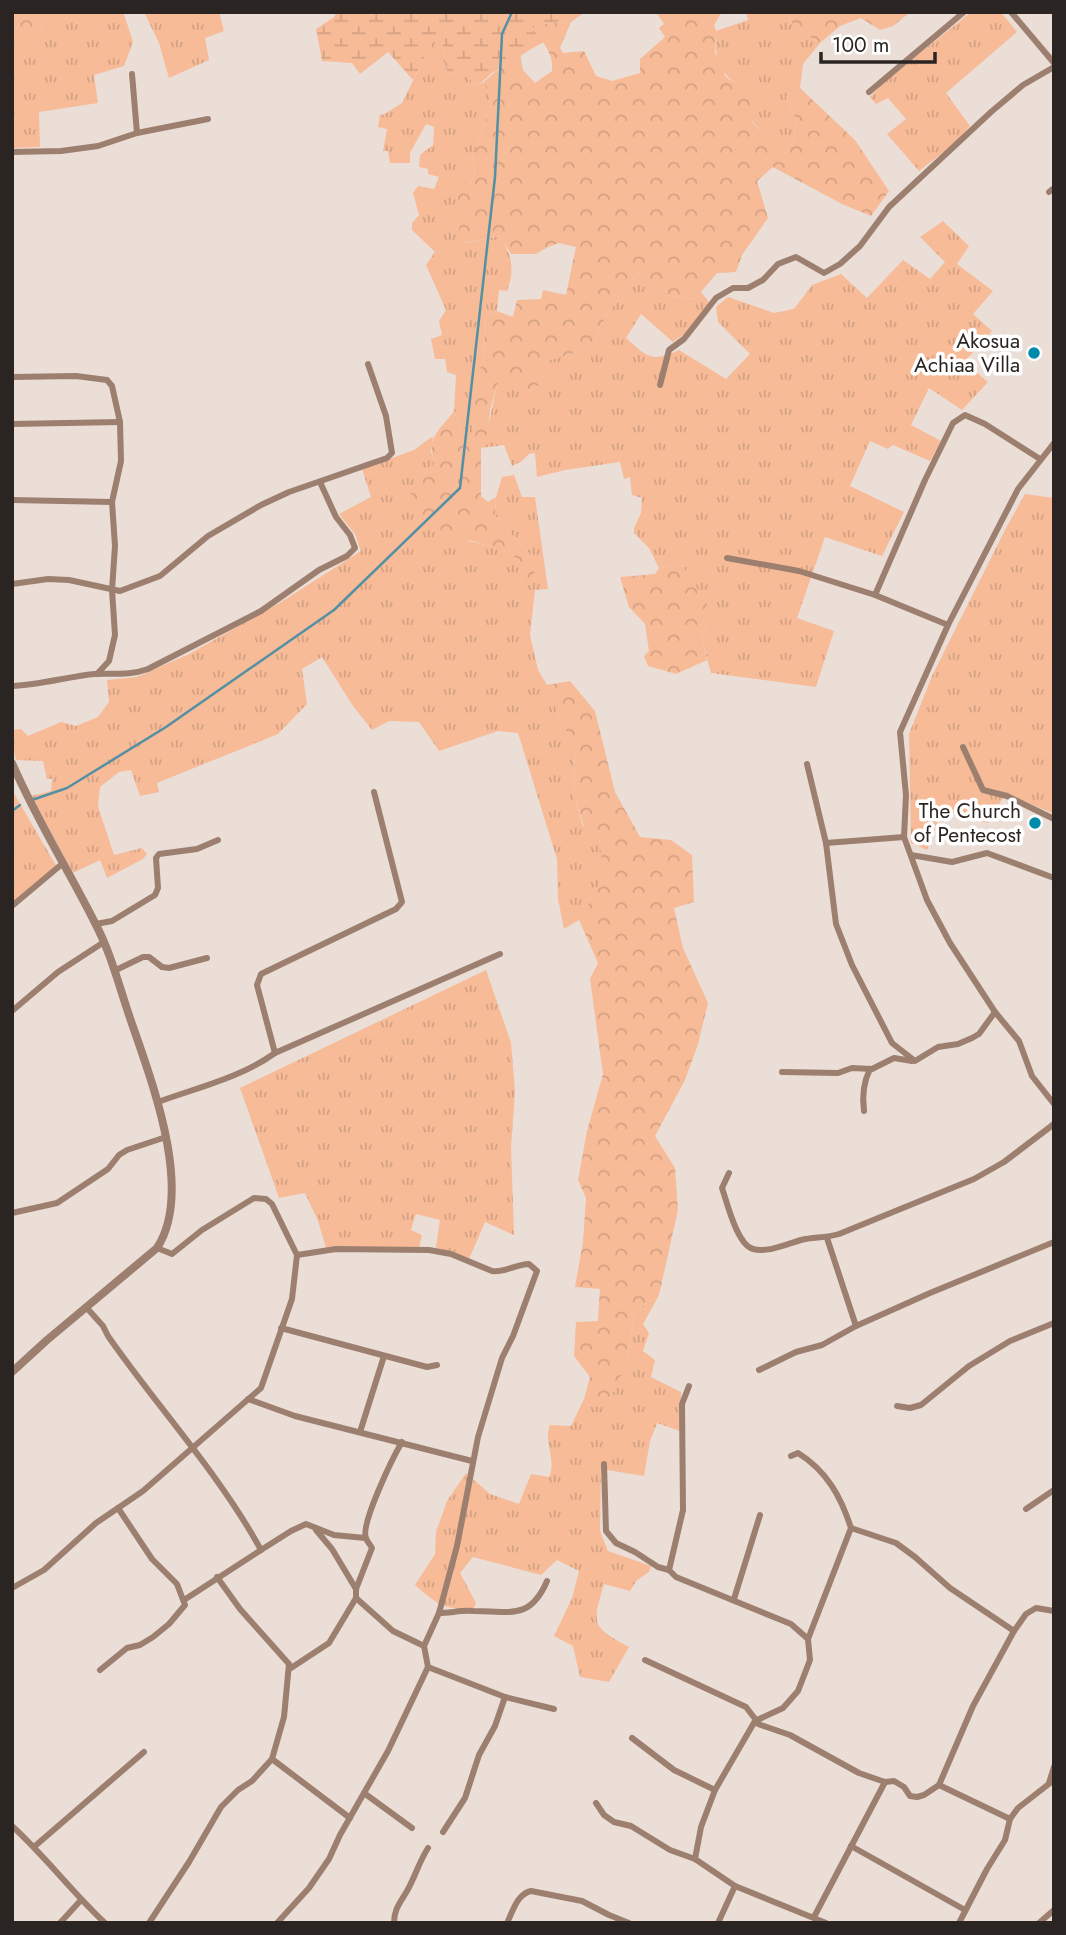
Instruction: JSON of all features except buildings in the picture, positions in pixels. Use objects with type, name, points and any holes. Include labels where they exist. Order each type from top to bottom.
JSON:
[{"type":"street","points":[[869,92],[964,12]]},
{"type":"street","points":[[660,385],[669,350],[684,339],[716,298],[733,288],[748,288],[763,280],[778,264],[796,257],[824,273],[840,264],[860,246],[889,207],[991,112],[1023,85],[1054,65],[1011,12]]},
{"type":"street","points":[[132,74],[137,133]]},
{"type":"street","points":[[12,152],[61,151],[98,146],[137,133],[208,119]]},
{"type":"street","points":[[12,584],[48,579],[69,580],[120,591],[160,576],[208,536],[289,492],[387,458],[392,453],[386,416],[368,364]]},
{"type":"street","points":[[12,377],[76,376],[107,380],[112,386],[120,422],[121,461],[112,502],[115,546],[112,590],[115,616],[109,661],[97,674]]},
{"type":"street","points":[[876,595],[925,480],[953,423],[965,415],[985,424],[1040,459]]},
{"type":"street","points":[[12,424],[120,422]]},
{"type":"street","points":[[1054,443],[1018,489],[948,625],[900,732],[906,795],[904,837],[927,900],[950,943],[995,1012],[1018,1041],[1032,1076],[1054,1104]]},
{"type":"street","points":[[12,686],[38,685],[97,674],[135,674],[148,669],[261,611],[318,570],[347,556],[355,548],[350,535],[336,517],[320,482]]},
{"type":"street","points":[[12,500],[112,502]]},
{"type":"street","points":[[727,558],[799,571],[876,595],[948,625]]},
{"type":"street","points":[[963,747],[984,790],[1007,796],[1054,819]]},
{"type":"street","points":[[12,763],[27,798],[96,925],[116,970],[158,1102],[166,1137],[171,1217],[158,1248],[12,1372]]},
{"type":"street","points":[[807,764],[826,843],[836,924],[852,965],[892,1043],[915,1061]]},
{"type":"street","points":[[275,1053],[257,985],[261,974],[396,909],[402,902],[374,792]]},
{"type":"street","points":[[826,843],[904,837]]},
{"type":"street","points":[[96,925],[112,921],[155,895],[158,888],[156,858],[159,854],[197,849],[218,840]]},
{"type":"street","points":[[911,855],[952,862],[987,853],[1054,878]]},
{"type":"street","points":[[12,906],[62,864]]},
{"type":"street","points":[[12,1011],[58,972],[104,943]]},
{"type":"street","points":[[158,1102],[233,1077],[257,1066],[275,1053],[500,954]]},
{"type":"street","points":[[116,970],[143,957],[149,957],[162,967],[169,968],[207,958]]},
{"type":"street","points":[[782,1072],[830,1074],[852,1068],[870,1069],[894,1058],[915,1061],[938,1047],[958,1044],[979,1034],[995,1012]]},
{"type":"street","points":[[864,1111],[862,1097],[870,1069]]},
{"type":"street","points":[[729,1173],[722,1188],[744,1244],[754,1250],[827,1238],[974,1179],[1004,1162],[1054,1124]]},
{"type":"street","points":[[12,1213],[57,1203],[108,1169],[119,1155],[127,1150],[166,1137]]},
{"type":"street","points":[[12,1588],[44,1570],[96,1523],[143,1491],[261,1388],[267,1375],[273,1349],[292,1299],[297,1255],[275,1210],[266,1199],[254,1198],[202,1230],[172,1254],[158,1248]]},
{"type":"street","points":[[827,1238],[856,1326]]},
{"type":"street","points":[[759,1370],[1054,1242]]},
{"type":"street","points":[[277,1923],[309,1888],[329,1859],[388,1751],[428,1667],[424,1646],[439,1613],[457,1546],[472,1461],[502,1358],[537,1271],[530,1264],[521,1264],[499,1272],[465,1262],[451,1254],[429,1250],[336,1249],[297,1255]]},
{"type":"street","points":[[86,1307],[103,1326],[127,1364],[216,1479],[261,1550]]},
{"type":"street","points":[[897,1406],[910,1408],[922,1405],[969,1366],[1010,1341],[1054,1324]]},
{"type":"street","points":[[281,1328],[427,1367],[438,1365]]},
{"type":"street","points":[[360,1432],[384,1356]]},
{"type":"street","points":[[669,1570],[683,1510],[682,1404],[689,1386]]},
{"type":"street","points":[[248,1399],[295,1416],[472,1461]]},
{"type":"street","points":[[290,1668],[328,1643],[356,1598],[356,1589],[372,1548],[365,1538],[366,1527],[386,1470],[401,1442]]},
{"type":"street","points":[[695,1859],[701,1826],[715,1790],[755,1721],[783,1708],[798,1691],[810,1660],[808,1639],[851,1528],[842,1500],[825,1475],[812,1462],[798,1454],[791,1456]]},
{"type":"street","points":[[604,1464],[606,1531],[616,1543],[658,1567],[669,1570],[676,1577],[791,1624],[808,1639]]},
{"type":"street","points":[[1026,1509],[1054,1490]]},
{"type":"street","points":[[100,1671],[127,1648],[146,1642],[169,1624],[182,1611],[184,1600],[172,1577],[152,1559],[118,1508]]},
{"type":"street","points":[[734,1599],[760,1515]]},
{"type":"street","points":[[184,1600],[306,1524],[334,1535],[365,1538]]},
{"type":"street","points":[[315,1528],[332,1549],[356,1589]]},
{"type":"street","points":[[851,1528],[896,1543],[950,1588],[1014,1631]]},
{"type":"street","points":[[149,1923],[222,1807],[272,1759],[284,1717],[290,1668],[286,1658],[240,1609],[218,1577]]},
{"type":"street","points":[[439,1613],[522,1611],[540,1598],[547,1581]]},
{"type":"street","points":[[356,1598],[393,1631],[424,1646]]},
{"type":"street","points":[[645,1660],[746,1707],[758,1724],[790,1735],[859,1773],[885,1782],[894,1781],[904,1787],[910,1796],[917,1797],[930,1793],[939,1785],[964,1722],[1026,1614],[1036,1608],[1054,1611]]},
{"type":"street","points":[[428,1667],[505,1697],[554,1709]]},
{"type":"street","points":[[443,1832],[465,1798],[479,1755],[495,1726],[505,1697]]},
{"type":"street","points":[[632,1738],[674,1770],[715,1790]]},
{"type":"street","points":[[34,1846],[144,1752]]},
{"type":"street","points":[[272,1759],[350,1818]]},
{"type":"street","points":[[959,1923],[1005,1840],[1010,1819],[1018,1808],[1051,1782],[1054,1767]]},
{"type":"street","points":[[814,1917],[885,1782]]},
{"type":"street","points":[[939,1785],[1010,1819]]},
{"type":"street","points":[[364,1793],[412,1828]]},
{"type":"street","points":[[596,1803],[604,1815],[614,1822],[631,1826],[670,1850],[695,1859],[735,1886],[826,1923]]},
{"type":"street","points":[[12,1826],[105,1923]]},
{"type":"street","points":[[851,1846],[965,1910]]},
{"type":"street","points":[[394,1923],[396,1907],[408,1890],[418,1864],[428,1849]]},
{"type":"street","points":[[718,1923],[735,1886]]},
{"type":"street","points":[[507,1923],[521,1896],[531,1891],[582,1901],[629,1923]]},
{"type":"street","points":[[60,1923],[81,1900]]},
{"type":"street","points":[[1039,1923],[1054,1910]]},
{"type":"green space","points":[[12,12],[45,12],[39,34],[33,37],[24,34],[12,23]]},
{"type":"green space","points":[[45,12],[127,12],[124,14],[133,42],[124,66],[94,75],[98,103],[39,112],[40,147],[12,148],[12,23],[24,34],[39,34]]},
{"type":"green space","points":[[144,12],[219,12],[224,31],[205,38],[209,60],[169,78],[159,43]]},
{"type":"green space","points":[[337,12],[585,12],[571,22],[539,24],[532,29],[544,42],[476,86],[467,76],[447,73],[444,48],[437,33],[413,80],[388,52],[360,74],[352,63],[322,61],[316,29]]},
{"type":"green space","points":[[656,12],[722,12],[714,25],[715,52],[726,77],[749,92],[756,109],[752,122],[771,141],[793,145],[796,120],[786,97],[800,88],[855,140],[889,191],[871,216],[842,204],[773,167],[757,181],[768,218],[742,255],[736,272],[717,273],[695,299],[671,296],[637,272],[606,316],[591,348],[544,362],[538,386],[529,390],[510,382],[498,382],[490,410],[488,431],[481,448],[481,496],[488,502],[496,497],[495,516],[537,562],[531,585],[523,584],[515,557],[445,533],[423,518],[410,495],[417,482],[435,463],[432,447],[435,435],[454,411],[462,433],[474,434],[475,416],[467,412],[467,402],[484,359],[486,316],[497,311],[513,317],[517,300],[541,299],[543,290],[566,295],[576,247],[559,243],[536,254],[511,254],[500,236],[463,243],[459,240],[460,211],[457,195],[468,179],[475,176],[473,157],[492,103],[484,82],[520,54],[523,70],[535,83],[552,71],[549,53],[532,29],[539,24],[571,22],[560,48],[563,53],[584,51],[596,76],[612,81],[640,73],[640,59],[665,37],[659,28],[664,24]]},
{"type":"green space","points":[[746,12],[786,12],[796,27],[820,43],[803,64],[800,88],[786,97],[796,120],[793,145],[771,142],[752,121],[749,93],[726,74],[718,61],[716,31],[748,20]]},
{"type":"green space","points":[[786,12],[908,14],[893,26],[880,30],[861,18],[840,26],[820,43],[796,27]]},
{"type":"green space","points":[[971,12],[1001,12],[1017,32],[946,93],[970,126],[954,144],[919,171],[887,134],[906,119],[888,98],[876,104],[870,97],[883,83]]},
{"type":"green space","points":[[437,32],[444,48],[447,73],[467,76],[476,86],[484,82],[492,103],[473,157],[475,176],[457,195],[460,240],[464,243],[500,236],[511,263],[507,291],[499,290],[497,311],[486,316],[484,359],[478,378],[474,435],[462,433],[454,411],[456,375],[447,372],[445,359],[435,359],[431,339],[442,335],[439,321],[446,310],[426,265],[435,252],[412,230],[412,223],[419,215],[413,193],[418,186],[434,189],[439,177],[428,174],[428,169],[419,167],[420,155],[433,145],[434,127],[426,124],[410,153],[410,163],[390,163],[388,151],[383,151],[387,129],[378,127],[380,114],[383,115],[402,103]]},
{"type":"green space","points":[[943,221],[969,246],[957,264],[993,291],[973,314],[992,331],[964,362],[988,382],[962,410],[929,388],[911,425],[941,441],[930,461],[893,445],[888,449],[870,441],[850,486],[904,512],[882,556],[825,537],[797,618],[834,631],[816,687],[711,673],[702,640],[708,620],[682,565],[659,568],[649,548],[634,533],[641,513],[642,498],[632,495],[630,477],[624,479],[620,462],[537,477],[535,453],[512,466],[504,445],[481,448],[498,381],[510,382],[529,390],[538,386],[543,362],[591,348],[606,316],[637,272],[671,296],[695,299],[701,292],[709,302],[686,333],[673,342],[641,314],[626,338],[650,356],[662,356],[679,350],[726,379],[750,354],[718,322],[716,307],[728,297],[774,313],[794,309],[812,285],[841,274],[867,298],[903,260],[930,279],[945,262],[920,237]]},
{"type":"green space","points":[[433,436],[431,452],[435,463],[417,482],[469,541],[516,557],[523,584],[530,585],[537,562],[495,516],[496,497],[502,477],[514,475],[522,497],[535,497],[548,589],[535,590],[530,635],[538,670],[574,747],[575,798],[583,826],[598,830],[603,865],[598,890],[579,920],[564,929],[558,899],[557,859],[518,733],[498,731],[439,751],[419,722],[389,721],[372,730],[353,706],[322,657],[302,669],[307,704],[278,734],[157,783],[159,792],[140,796],[131,770],[119,772],[100,787],[98,806],[114,855],[142,848],[147,854],[143,859],[107,878],[100,860],[73,873],[31,796],[51,791],[52,779],[47,779],[43,761],[16,760],[12,730],[21,729],[28,736],[61,722],[76,726],[98,717],[109,702],[107,680],[137,677],[189,654],[278,604],[361,551],[355,534],[339,514],[371,497],[362,469],[414,450]]},
{"type":"green space","points":[[1025,494],[1054,498],[1054,814],[1006,793],[988,823],[942,810],[927,850],[911,843],[909,734],[932,676]]},
{"type":"green space","points":[[682,565],[707,603],[708,620],[702,640],[707,660],[676,674],[648,666],[644,656],[649,651],[645,624],[629,607],[620,577],[655,574],[659,568]]},
{"type":"green space","points":[[570,681],[595,711],[615,792],[640,837],[671,840],[692,855],[694,902],[674,908],[683,948],[708,1003],[698,1044],[685,1080],[655,1136],[675,1168],[678,1210],[659,1295],[635,1311],[627,1361],[607,1406],[591,1407],[584,1399],[590,1377],[574,1356],[576,1322],[598,1321],[600,1289],[575,1287],[583,1242],[586,1198],[578,1180],[587,1131],[603,1074],[590,979],[598,963],[579,920],[597,887],[601,858],[598,831],[584,826],[575,798],[574,747],[547,685]]},
{"type":"green space","points":[[12,790],[58,869],[12,908]]},
{"type":"green space","points":[[486,970],[511,1043],[515,1092],[511,1147],[514,1235],[485,1222],[469,1259],[435,1253],[440,1220],[416,1214],[411,1230],[422,1235],[419,1248],[326,1248],[318,1221],[305,1193],[279,1198],[240,1088]]},
{"type":"green space","points":[[659,1295],[643,1324],[649,1333],[643,1351],[655,1360],[651,1377],[681,1392],[680,1431],[657,1423],[650,1441],[644,1476],[601,1469],[600,1531],[608,1551],[651,1566],[649,1572],[637,1580],[630,1591],[604,1584],[598,1608],[598,1623],[607,1634],[629,1647],[609,1682],[580,1677],[573,1646],[554,1636],[572,1598],[579,1571],[557,1560],[541,1575],[473,1557],[460,1573],[476,1603],[474,1608],[442,1605],[415,1585],[435,1554],[436,1532],[447,1501],[466,1473],[490,1494],[519,1504],[531,1474],[549,1477],[552,1464],[548,1438],[550,1425],[571,1426],[584,1399],[591,1407],[627,1361],[635,1311]]},
{"type":"waterway","points":[[32,800],[67,788],[166,727],[334,610],[460,488],[495,177],[502,34],[512,12]]},
{"type":"waterway","points":[[12,811],[20,805]]},
{"type":"place","name":"Akosua Achiaa Villa","points":[[1034,353]]},
{"type":"place","name":"The Church of Pentecost","points":[[1035,823]]}]
